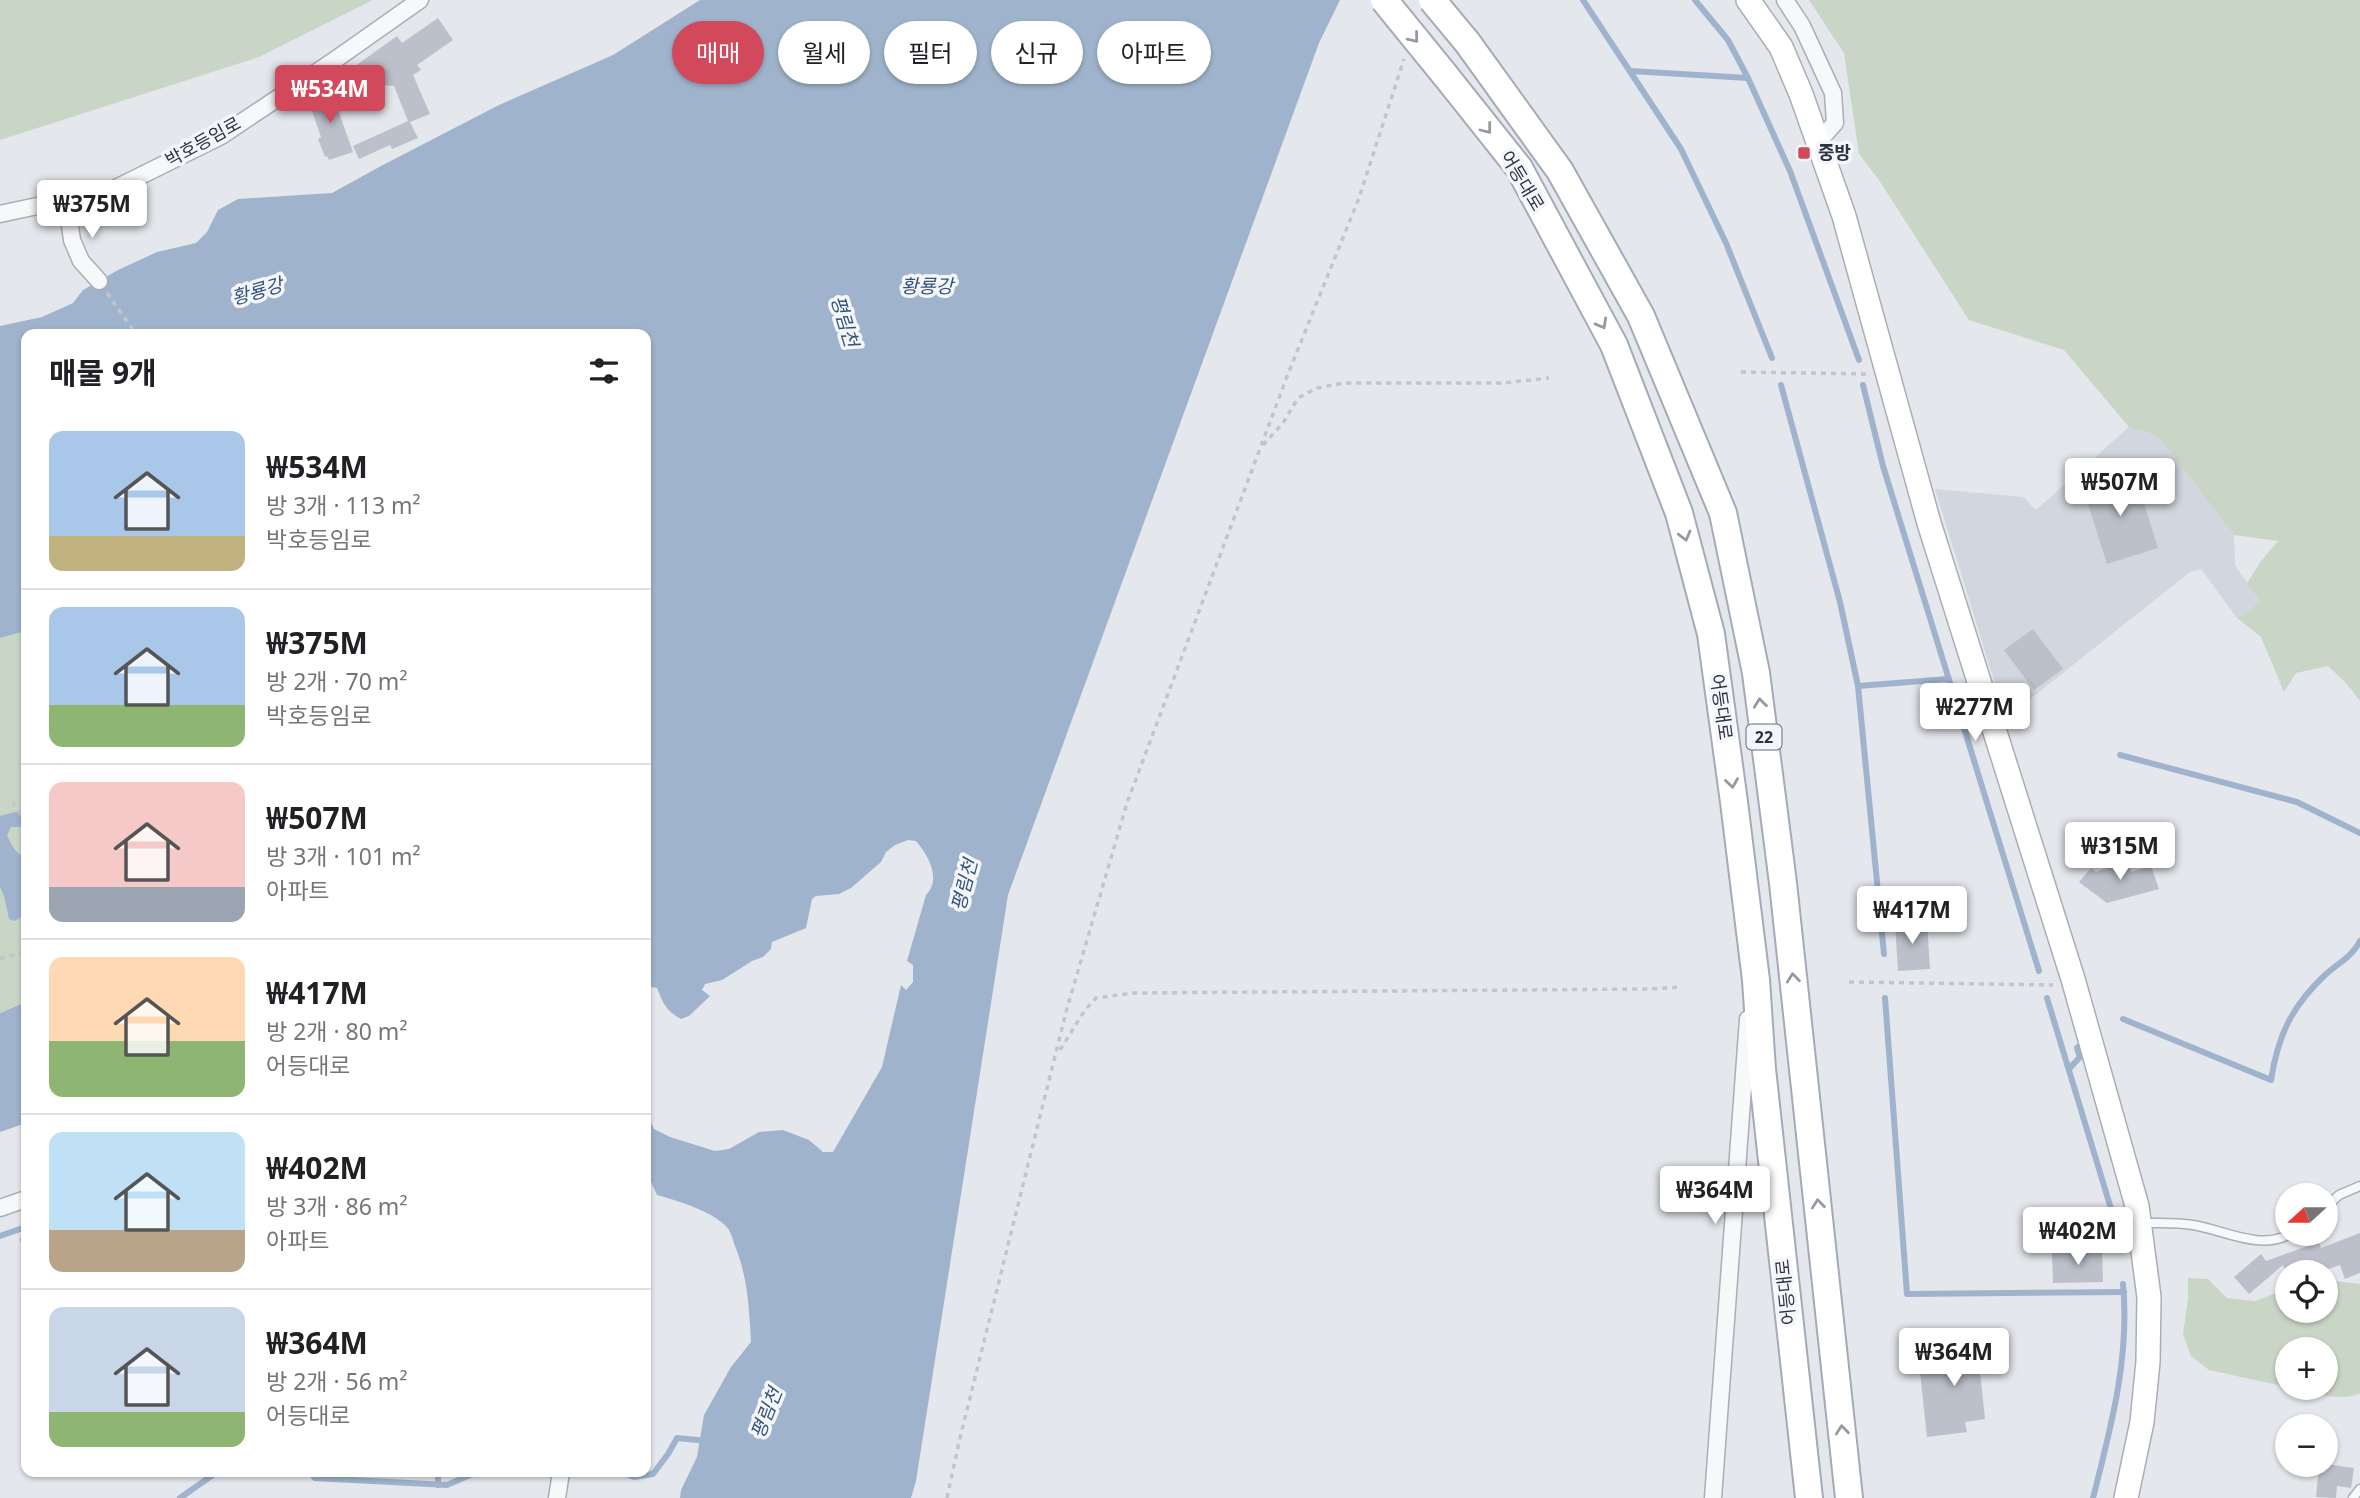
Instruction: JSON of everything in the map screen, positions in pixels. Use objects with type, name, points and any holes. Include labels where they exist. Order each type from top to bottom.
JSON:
[{"type":"main road","name":"어등대로","points":[[1384,0],[1519,168],[1614,345],[1679,513],[1711,634],[1734,803],[1753,957],[1762,1069],[1809,1498]]},
{"type":"main road","name":"어등대로","points":[[1432,0],[1467,42],[1560,171],[1641,316],[1723,513],[1756,674],[1783,883],[1849,1498]]},
{"type":"main road","points":[[1748,0],[1781,47],[1801,94],[1844,216],[1962,632],[2073,979],[2131,1184],[2140,1223],[2149,1297],[2148,1362],[2142,1422],[2126,1498]]},
{"type":"street","name":"박호등임로","points":[[0,214],[112,190],[221,135],[420,0]]},
{"type":"street","points":[[1785,0],[1802,26],[1833,93],[1835,123],[1818,142]]},
{"type":"street","points":[[80,198],[69,218],[72,240],[81,261],[99,281]]},
{"type":"street","points":[[1713,1498],[1753,957]]},
{"type":"street","points":[[0,1208],[21,1201]]},
{"type":"street","points":[[557,1498],[560,1477]]},
{"type":"lane","points":[[2338,1196],[2360,1186]]},
{"type":"lane","points":[[2140,1223],[2193,1225],[2244,1239],[2275,1240]]},
{"type":"lane","points":[[2353,1498],[2360,1489]]},
{"type":"path","points":[[947,1498],[1066,1012],[1127,803],[1288,374],[1359,198],[1404,59]]},
{"type":"path","points":[[99,281],[133,329]]},
{"type":"path","points":[[1741,372],[1888,374]]},
{"type":"path","points":[[1262,446],[1283,423],[1298,398],[1317,388],[1344,383],[1503,383],[1549,378]]},
{"type":"path","points":[[13,803],[21,816]]},
{"type":"path","points":[[0,959],[21,953]]},
{"type":"path","points":[[1849,982],[2054,985],[2073,979]]},
{"type":"path","points":[[1057,1055],[1096,998],[1133,993],[1681,987]]},
{"type":"shaded area","points":[[2129,427],[2158,436],[2234,535],[2235,565],[2260,602],[2237,618],[2201,569],[2190,572],[2025,703],[2004,713],[1935,489],[2023,497],[2036,510]]},
{"type":"green space","points":[[0,0],[373,0],[259,57],[0,140]]},
{"type":"green space","points":[[1809,0],[2360,0],[2360,701],[2328,666],[2296,673],[2284,692],[2261,637],[2237,618],[2260,602],[2247,583],[2278,541],[2234,535],[2158,436],[2129,427],[2064,350],[1969,320],[1879,180],[1859,154],[1844,53]]},
{"type":"green space","points":[[21,632],[21,1004],[0,1013],[0,638]]},
{"type":"green space","points":[[2188,1278],[2208,1279],[2227,1298],[2255,1301],[2275,1294],[2275,1323],[2338,1323],[2338,1281],[2360,1284],[2360,1393],[2338,1397],[2338,1337],[2275,1337],[2275,1384],[2209,1370],[2191,1356],[2183,1334]]},
{"type":"water","name":"황룡강","points":[[700,0],[1340,0],[1319,43],[1008,895],[916,1481],[911,1498],[680,1498],[681,1490],[697,1457],[704,1415],[731,1367],[751,1342],[743,1270],[729,1230],[706,1213],[657,1195],[651,1182],[651,1122],[654,1129],[670,1137],[715,1151],[729,1149],[759,1132],[783,1130],[809,1140],[823,1152],[833,1152],[882,1067],[901,985],[906,990],[913,982],[913,965],[907,961],[926,895],[931,889],[933,875],[929,860],[916,841],[908,840],[895,845],[886,852],[881,862],[851,888],[839,894],[816,896],[812,899],[806,928],[772,942],[771,949],[763,957],[722,980],[705,984],[702,990],[710,996],[689,1016],[681,1019],[672,1013],[657,988],[651,987],[651,329],[21,329],[21,632],[0,638],[0,326],[42,317],[73,303],[83,290],[118,270],[157,252],[196,243],[207,232],[218,210],[238,199],[332,193],[499,105],[613,55]]},
{"type":"water","points":[[21,810],[21,827],[11,827],[7,835],[21,855],[21,917],[15,921],[9,919],[0,887],[0,816]]},
{"type":"water","points":[[21,1004],[21,1125],[0,1132],[0,1013]]},
{"type":"building","points":[[438,18],[453,40],[417,65],[421,70],[413,75],[430,114],[410,122],[418,138],[392,149],[390,145],[359,159],[353,146],[408,121],[394,86],[360,83],[351,69],[397,36],[402,43]]},
{"type":"building","points":[[330,88],[353,152],[329,160],[325,157],[318,139],[321,137],[307,96]]},
{"type":"building","points":[[2116,474],[2119,483],[2136,478],[2158,548],[2107,564],[2082,485]]},
{"type":"building","points":[[2033,629],[2063,669],[2034,690],[2004,650]]},
{"type":"building","points":[[2127,861],[2131,872],[2151,866],[2159,889],[2107,903],[2079,882],[2091,868],[2096,872]]},
{"type":"building","points":[[1927,921],[1930,969],[1898,971],[1895,923]]},
{"type":"building","points":[[2360,1233],[2360,1273],[2345,1279],[2338,1260],[2275,1260],[2275,1272],[2249,1294],[2234,1277],[2261,1254],[2266,1261],[2308,1246],[2338,1246],[2338,1241]]},
{"type":"building","points":[[2102,1250],[2103,1282],[2053,1283],[2052,1252]]},
{"type":"building","points":[[1967,1330],[1969,1347],[1986,1345],[1988,1361],[1979,1362],[1985,1419],[1965,1422],[1967,1432],[1927,1437],[1920,1372],[1947,1369],[1943,1333]]},
{"type":"building","points":[[2338,1466],[2354,1468],[2351,1488],[2337,1486],[2336,1498],[2316,1497],[2318,1477],[2338,1477]]},
{"type":"waterway","points":[[1583,0],[1681,149],[1726,243],[1772,358]]},
{"type":"waterway","points":[[1695,0],[1728,40],[1748,78],[1790,171],[1859,360]]},
{"type":"waterway","points":[[1631,71],[1748,78]]},
{"type":"waterway","points":[[1781,385],[1840,602],[1858,686],[1884,954]]},
{"type":"waterway","points":[[1863,385],[1883,466],[2039,971]]},
{"type":"waterway","points":[[1858,686],[1948,679]]},
{"type":"waterway","points":[[2120,755],[2297,802],[2360,833]]},
{"type":"waterway","points":[[2123,1019],[2271,1080],[2282,1035],[2295,1010],[2313,987],[2349,956],[2360,941]]},
{"type":"waterway","points":[[1885,998],[1907,1294],[2124,1292]]},
{"type":"waterway","points":[[2047,998],[2119,1235]]},
{"type":"waterway","points":[[2069,1069],[2080,1057],[2077,1048],[2085,1042]]},
{"type":"waterway","points":[[0,1236],[21,1229]]},
{"type":"waterway","points":[[2093,1498],[2112,1418],[2121,1365],[2124,1338],[2123,1284]]},
{"type":"waterway","points":[[651,1474],[677,1438],[707,1441]]},
{"type":"waterway","points":[[180,1498],[210,1477]]},
{"type":"waterway","points":[[314,1477],[447,1485],[465,1477]]},
{"type":"waterway","points":[[438,1477],[438,1485]]},
{"type":"place","name":"중방","points":[[1804,153]]},
{"type":"water label","name":"평림천","points":[[845,321]]},
{"type":"water label","name":"평림천","points":[[964,885]]},
{"type":"water label","name":"평림천","points":[[766,1413]]}]
